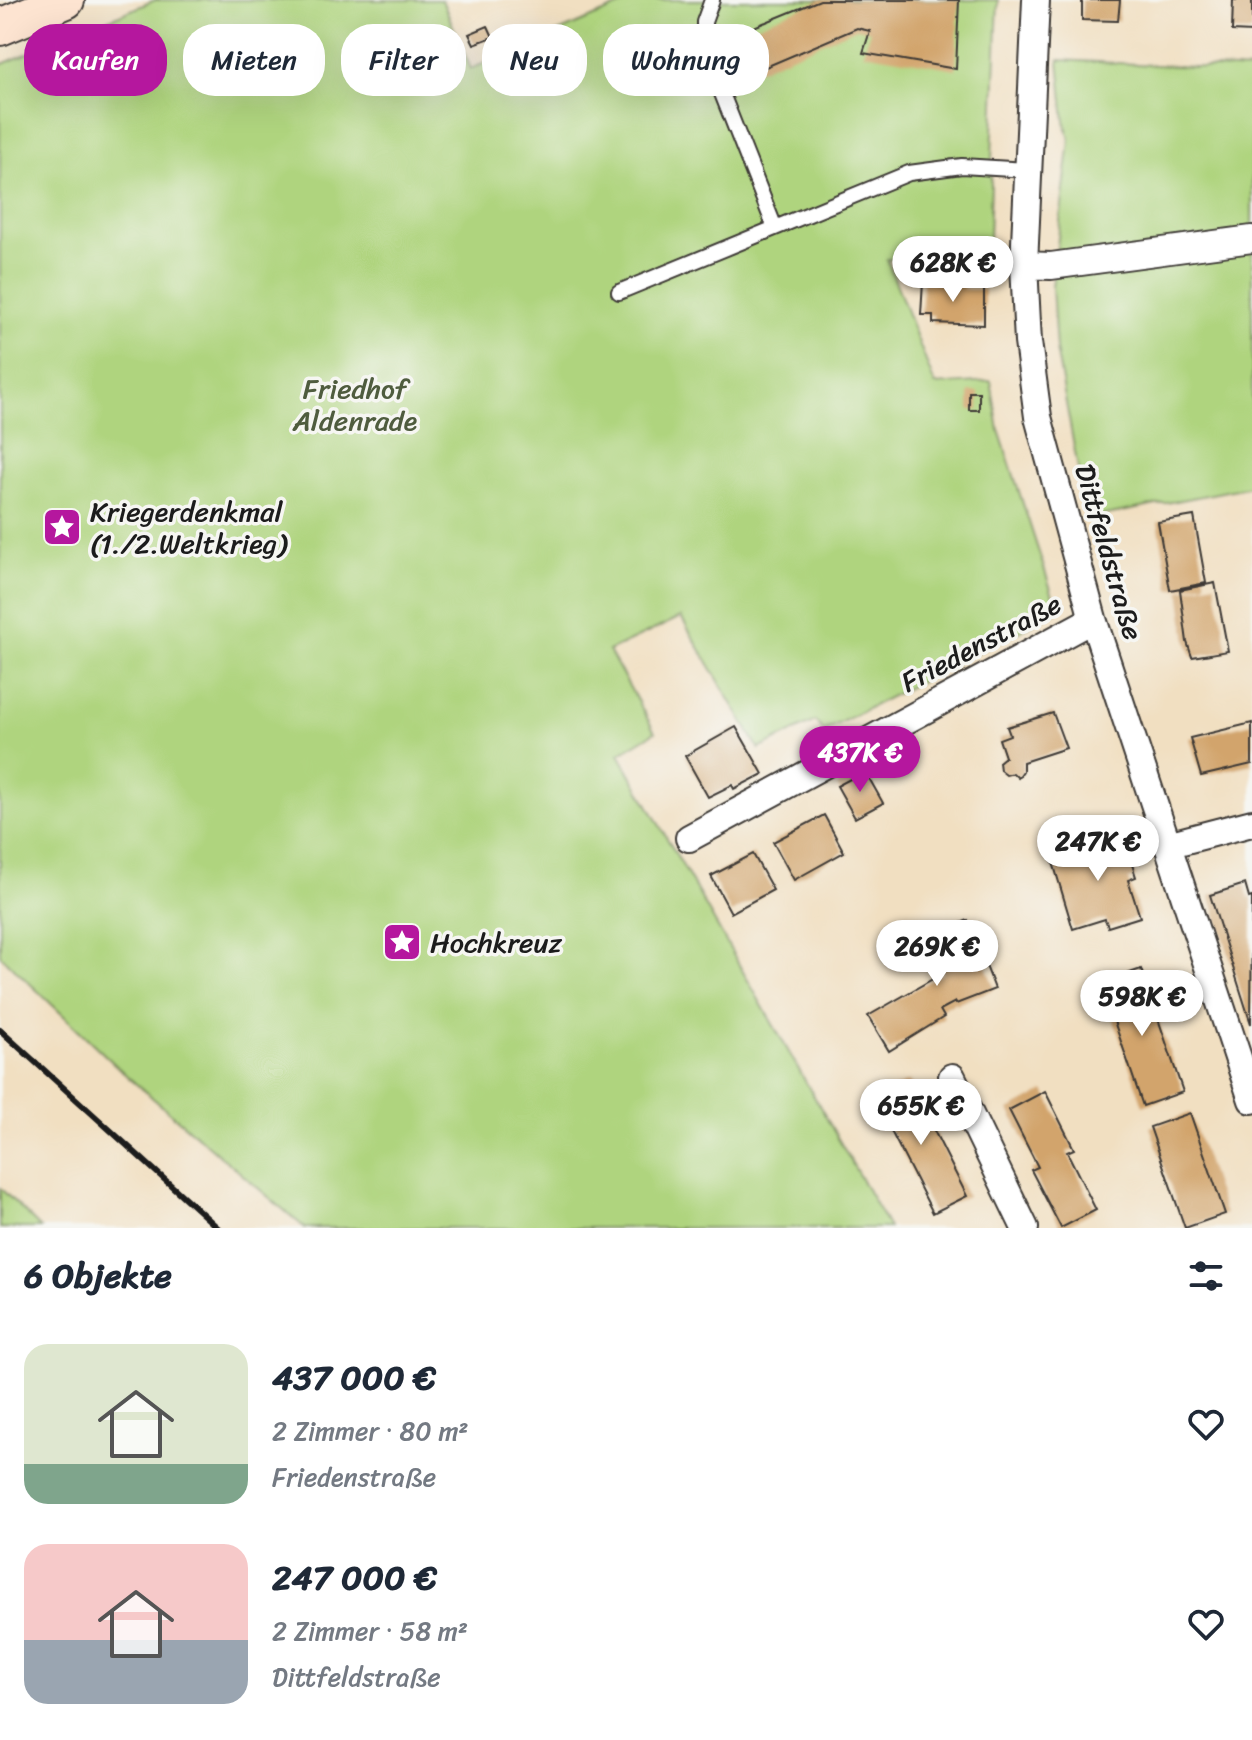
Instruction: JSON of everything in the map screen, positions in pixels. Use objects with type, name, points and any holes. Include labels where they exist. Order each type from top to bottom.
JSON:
[{"type":"main road","points":[[0,27],[66,0]]},
{"type":"street","name":"Dittfeldstraße","points":[[1036,0],[1024,265],[1028,342],[1038,417],[1093,619],[1252,1100]]},
{"type":"street","points":[[1024,265],[1051,266],[1252,239]]},
{"type":"street","name":"Friedenstraße","points":[[689,838],[1093,619]]},
{"type":"street","points":[[1167,845],[1252,823]]},
{"type":"street","points":[[952,1077],[1025,1228]]},
{"type":"lane","points":[[712,0],[704,22],[704,48],[775,228]]},
{"type":"lane","points":[[619,292],[909,173],[962,166],[1028,170]]},
{"type":"green space","name":"Friedhof Aldenrade","points":[[155,0],[442,0],[452,24],[341,24],[341,96],[466,96],[466,57],[471,69],[482,64],[482,96],[587,96],[587,24],[577,24],[634,0],[998,0],[988,264],[887,259],[935,385],[991,381],[999,430],[1058,611],[824,731],[815,721],[759,749],[681,617],[609,651],[655,732],[619,754],[889,1228],[305,1228],[128,1077],[0,955],[0,65],[24,55],[24,96],[167,96],[167,24],[98,24]]},
{"type":"green space","points":[[1059,60],[1252,70],[1252,486],[1091,518],[1079,474],[1056,349],[1052,287],[1070,140]]},
{"type":"green space","points":[[0,1188],[41,1228],[0,1228]]},
{"type":"building","points":[[820,0],[959,0],[956,69],[863,53],[870,31],[857,28],[769,66],[769,24],[761,24]]},
{"type":"building","points":[[1082,0],[1120,0],[1118,21],[1082,20]]},
{"type":"building","points":[[1233,0],[1252,0],[1252,32],[1232,31]]},
{"type":"building","points":[[482,29],[482,41],[474,44],[469,34]]},
{"type":"building","points":[[923,282],[964,284],[963,289],[984,289],[984,325],[933,323],[933,315],[921,315]]},
{"type":"building","points":[[969,392],[979,392],[979,410],[969,410]]},
{"type":"building","points":[[1194,516],[1206,583],[1170,590],[1158,522]]},
{"type":"building","points":[[1215,583],[1228,651],[1192,657],[1180,590]]},
{"type":"building","points":[[1053,713],[1066,748],[1023,762],[1023,771],[1018,778],[1013,773],[1006,775],[1000,770],[999,762],[1005,757],[999,739],[1010,735],[1007,727]]},
{"type":"building","points":[[1252,723],[1252,764],[1201,776],[1190,738]]},
{"type":"building","points":[[736,727],[763,774],[734,789],[732,785],[708,797],[685,756]]},
{"type":"building","points":[[865,771],[883,803],[855,818],[837,786]]},
{"type":"building","points":[[824,815],[844,852],[794,880],[773,842]]},
{"type":"building","points":[[1122,833],[1136,877],[1128,880],[1140,917],[1108,927],[1105,919],[1073,929],[1052,859],[1071,853],[1070,849]]},
{"type":"building","points":[[753,854],[773,890],[731,913],[711,876]]},
{"type":"building","points":[[1245,884],[1249,898],[1252,897],[1251,1024],[1210,895]]},
{"type":"building","points":[[968,920],[995,989],[940,1010],[944,1017],[889,1051],[868,1016],[943,973],[929,936]]},
{"type":"building","points":[[1141,969],[1183,1092],[1143,1106],[1101,983]]},
{"type":"building","points":[[909,1081],[967,1196],[933,1213],[874,1098]]},
{"type":"building","points":[[1045,1091],[1074,1149],[1067,1152],[1096,1210],[1061,1228],[1031,1170],[1038,1167],[1009,1110]]},
{"type":"building","points":[[1190,1113],[1225,1214],[1185,1228],[1150,1127]]},
{"type":"railway","points":[[0,1030],[218,1228]]},
{"type":"place","name":"Kriegerdenkmal (1./2.Weltkrieg)","points":[[62,527]]},
{"type":"place","name":"Hochkreuz","points":[[402,942]]}]
